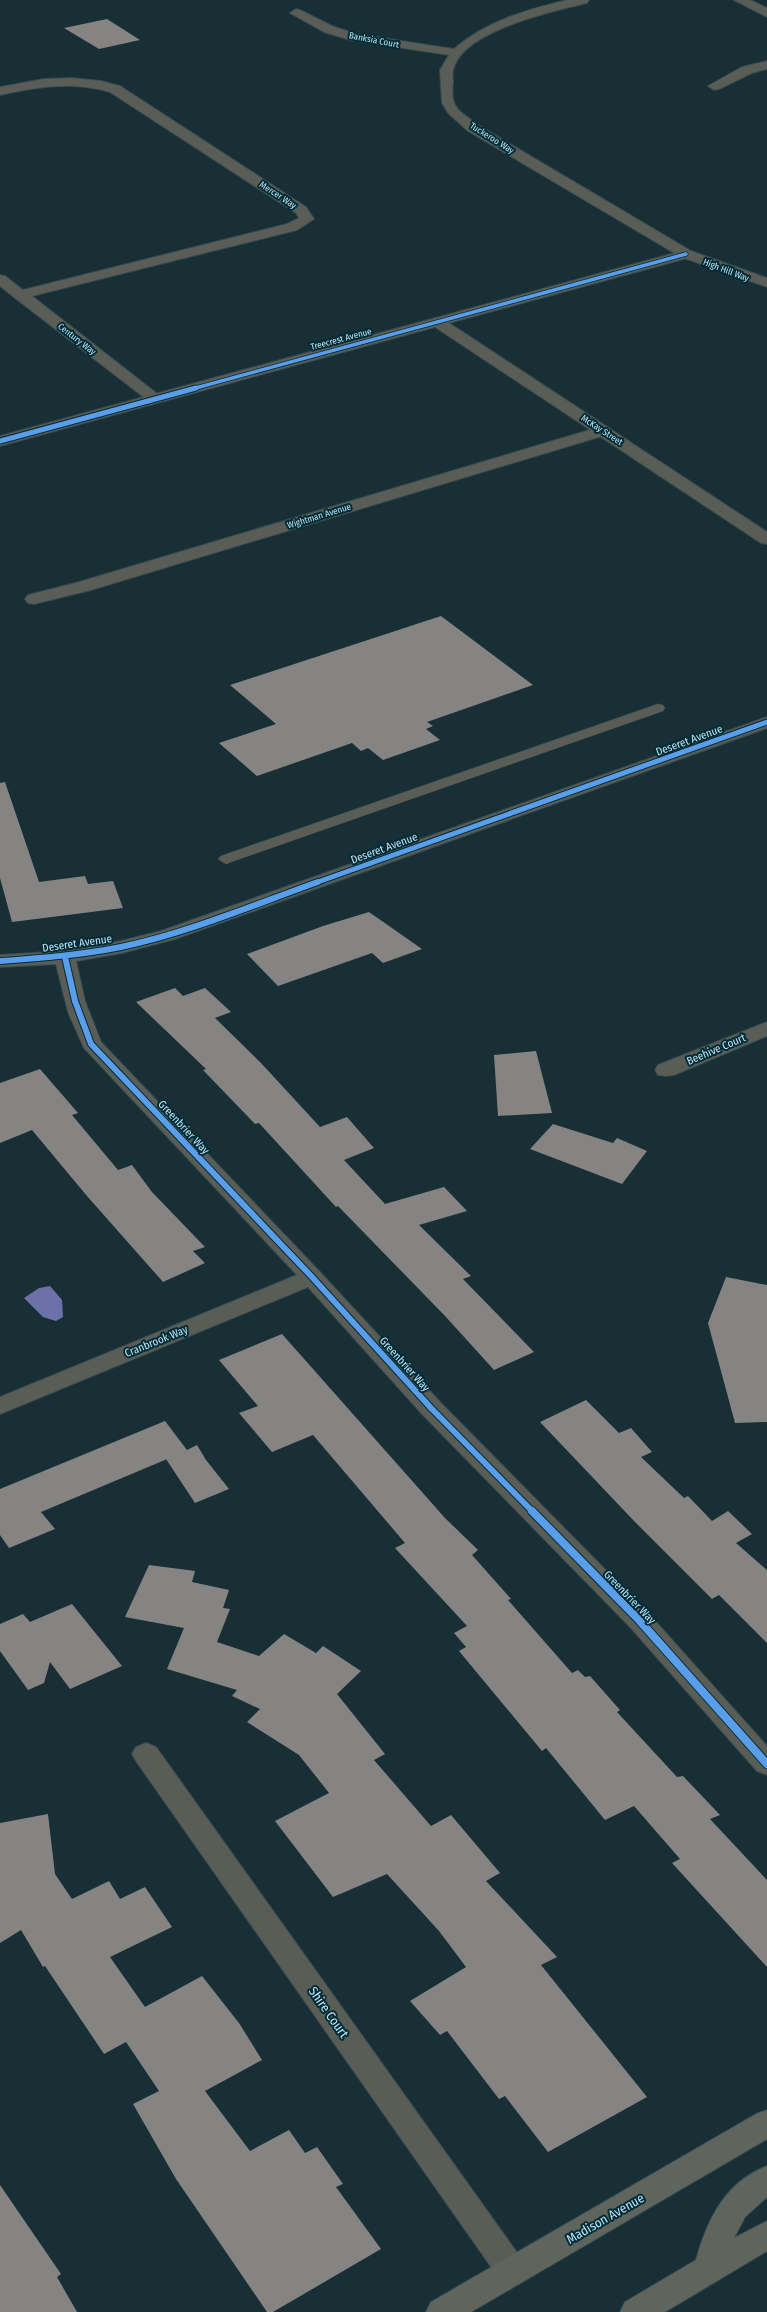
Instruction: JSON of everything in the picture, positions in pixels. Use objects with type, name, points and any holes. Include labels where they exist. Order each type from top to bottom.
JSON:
[{"type":"main road","name":"Madison Avenue","points":[[442,2312],[767,2123]]},
{"type":"main road","points":[[709,2269],[719,2234],[731,2208],[748,2191],[767,2180]]},
{"type":"main road","points":[[636,2312],[767,2235]]},
{"type":"street","name":"Tuckeroo Way","points":[[583,0],[526,14],[490,28],[468,42],[450,60],[444,81],[450,107],[473,128],[686,254]]},
{"type":"street","points":[[740,0],[767,13]]},
{"type":"street","name":"Banksia Court","points":[[296,13],[328,29],[354,37],[457,53]]},
{"type":"street","points":[[714,86],[747,70],[767,64]]},
{"type":"street","name":"Mercer Way","points":[[0,91],[57,81],[81,80],[99,83],[115,89],[301,210],[307,219],[292,227],[20,295]]},
{"type":"street","name":"High Hill Way","points":[[686,254],[767,284]]},
{"type":"street","name":"Treecrest Avenue","points":[[0,441],[686,254]]},
{"type":"street","name":"Century Way","points":[[0,279],[155,399]]},
{"type":"street","name":"McKay Street","points":[[437,322],[767,539]]},
{"type":"street","name":"Wightman Avenue","points":[[34,599],[85,586],[604,431]]},
{"type":"street","name":"Deseret Avenue","points":[[0,961],[65,957],[122,947],[168,935],[767,722]]},
{"type":"street","name":"Greenbrier Way","points":[[65,957],[70,989],[79,1018],[91,1044],[312,1277],[431,1408],[639,1620],[767,1764]]},
{"type":"street","name":"Beehive Court","points":[[666,1070],[767,1028]]},
{"type":"street","name":"Cranbrook Way","points":[[0,1406],[312,1277]]},
{"type":"street","name":"Shire Court","points":[[146,1754],[512,2271]]},
{"type":"lane","points":[[226,859],[658,708]]},
{"type":"water","points":[[50,1286],[62,1300],[63,1317],[56,1321],[43,1317],[24,1298],[39,1288]]},
{"type":"building","points":[[107,19],[140,40],[99,49],[64,28]]},
{"type":"building","points":[[441,616],[533,685],[427,722],[433,726],[426,729],[440,740],[383,760],[368,748],[361,751],[352,743],[257,776],[219,743],[276,724],[230,685]]},
{"type":"building","points":[[5,782],[39,882],[85,876],[88,884],[113,881],[123,908],[12,922],[0,878],[0,783]]},
{"type":"building","points":[[369,912],[422,949],[383,963],[372,953],[278,986],[247,954],[323,926]]},
{"type":"building","points":[[175,988],[183,996],[205,988],[231,1012],[215,1018],[261,1063],[320,1127],[347,1117],[374,1148],[344,1160],[385,1204],[444,1187],[467,1211],[419,1225],[471,1276],[463,1279],[534,1352],[494,1370],[446,1317],[338,1206],[336,1207],[259,1123],[255,1124],[203,1070],[206,1069],[136,1002]]},
{"type":"building","points":[[536,1051],[552,1113],[498,1116],[494,1055]]},
{"type":"building","points":[[40,1069],[78,1113],[72,1115],[118,1170],[132,1165],[152,1192],[205,1247],[193,1251],[205,1263],[163,1282],[87,1196],[32,1130],[0,1143],[0,1083]]},
{"type":"building","points":[[553,1124],[613,1143],[617,1138],[647,1151],[622,1184],[530,1149]]},
{"type":"building","points":[[726,1277],[767,1285],[767,1422],[735,1423],[708,1323]]},
{"type":"building","points":[[282,1334],[445,1518],[478,1550],[472,1555],[511,1599],[508,1600],[572,1673],[578,1670],[585,1677],[590,1676],[620,1710],[617,1712],[677,1777],[683,1776],[720,1815],[710,1819],[767,1880],[767,1967],[672,1863],[680,1859],[634,1806],[605,1820],[546,1748],[542,1751],[459,1651],[466,1647],[454,1633],[467,1626],[395,1548],[405,1543],[313,1435],[272,1452],[239,1413],[258,1406],[219,1360]]},
{"type":"building","points":[[586,1400],[619,1433],[631,1428],[652,1452],[641,1457],[684,1498],[688,1496],[712,1521],[728,1511],[752,1534],[736,1543],[767,1570],[767,1643],[719,1595],[712,1599],[635,1522],[540,1422]]},
{"type":"building","points":[[165,1421],[187,1450],[197,1445],[206,1460],[229,1489],[195,1503],[166,1459],[41,1512],[55,1529],[9,1548],[0,1535],[0,1489]]},
{"type":"building","points":[[149,1565],[195,1571],[192,1582],[229,1590],[223,1608],[230,1609],[217,1642],[259,1656],[284,1634],[316,1653],[323,1646],[361,1671],[337,1694],[385,1754],[374,1760],[431,1826],[451,1815],[500,1873],[486,1881],[557,1957],[541,1965],[647,2097],[548,2152],[505,2096],[499,2099],[447,2031],[440,2035],[410,2001],[466,1967],[439,1931],[387,1874],[333,1897],[275,1821],[329,1793],[299,1755],[247,1722],[260,1709],[232,1696],[237,1690],[167,1669],[184,1628],[125,1617]]},
{"type":"building","points":[[72,1604],[122,1666],[70,1689],[50,1662],[44,1683],[28,1690],[0,1651],[0,1624],[23,1614],[30,1622]]},
{"type":"building","points":[[48,1814],[55,1874],[72,1899],[109,1881],[120,1899],[145,1887],[172,1927],[110,1957],[145,2007],[202,1976],[239,2023],[262,2060],[205,2091],[250,2151],[289,2130],[305,2153],[317,2147],[343,2184],[336,2187],[381,2249],[273,2312],[267,2312],[176,2179],[133,2104],[159,2091],[126,2042],[104,2054],[45,1966],[43,1967],[21,1930],[0,1943],[0,1823]]},
{"type":"building","points":[[0,2185],[61,2274],[57,2277],[77,2312],[0,2312]]},
{"type":"cycle path","points":[[0,441],[686,254]]},
{"type":"cycle path","points":[[0,961],[65,957],[122,947],[168,935],[767,722]]},
{"type":"cycle path","points":[[65,957],[75,1001],[91,1044],[312,1277],[431,1408],[639,1620],[767,1764]]}]
